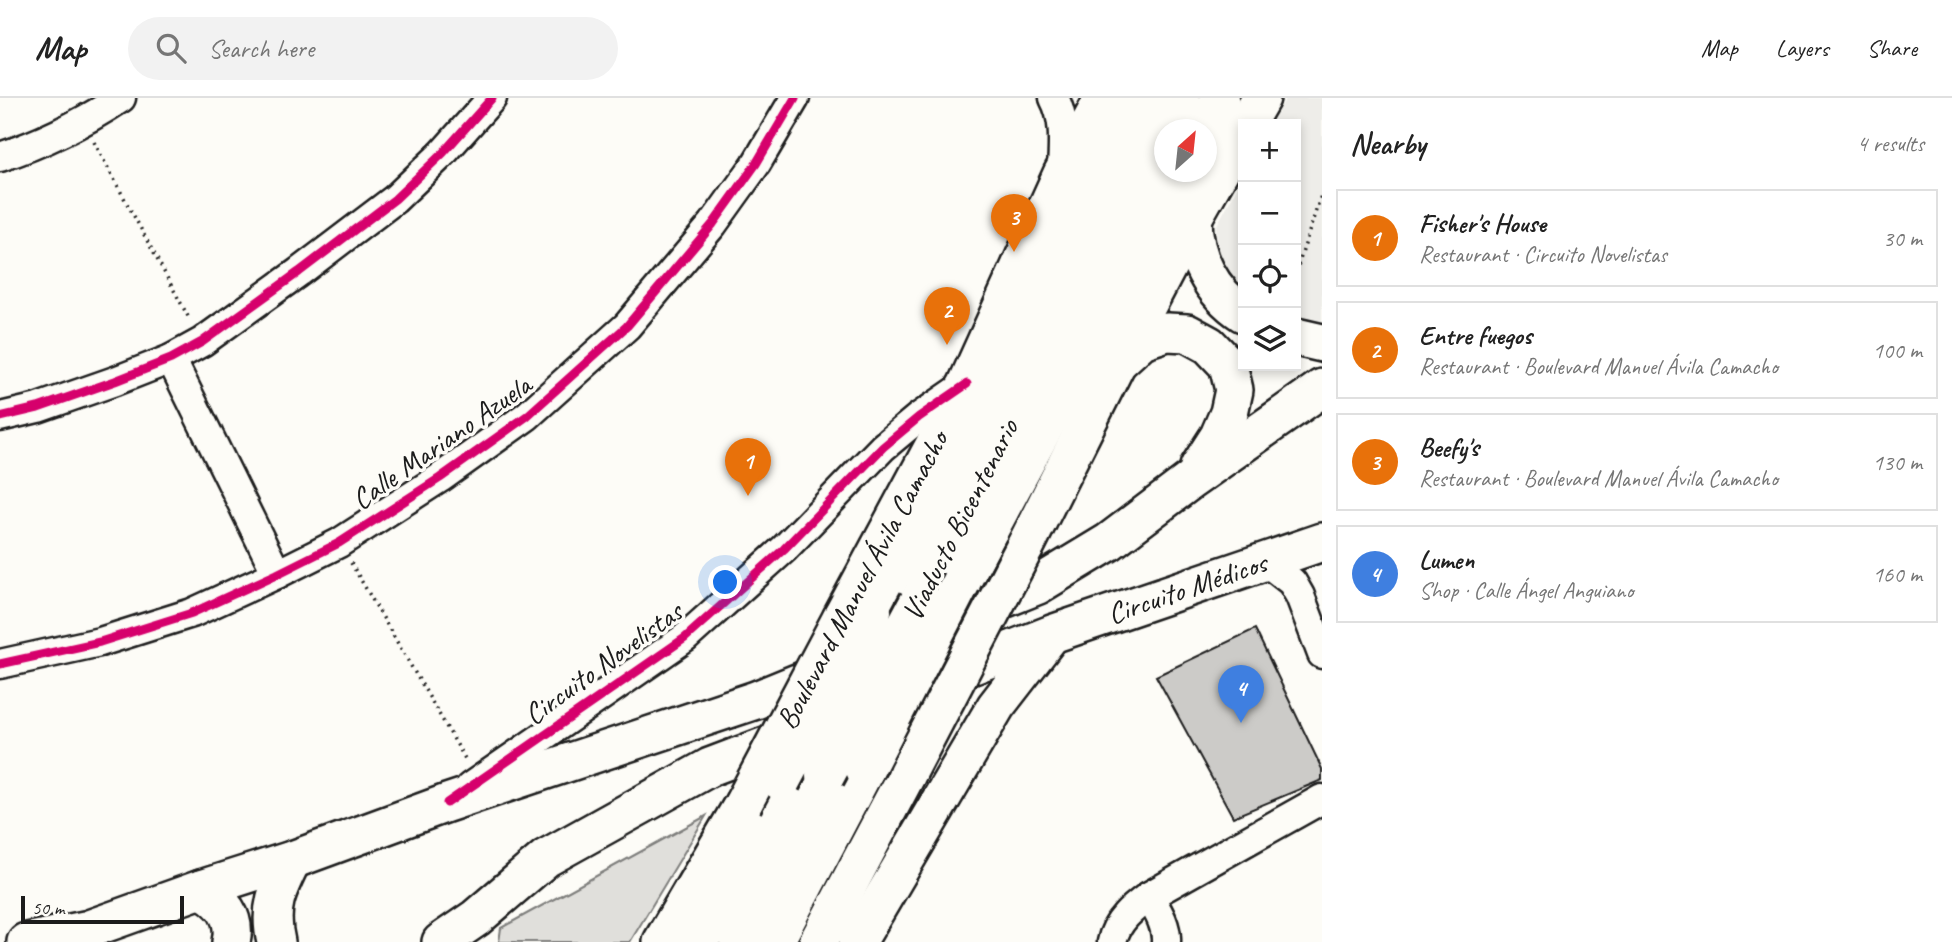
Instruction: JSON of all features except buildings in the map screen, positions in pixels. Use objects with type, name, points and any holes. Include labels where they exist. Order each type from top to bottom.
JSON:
[{"type":"highway","name":"Boulevard Manuel Ávila Camacho","points":[[699,942],[781,781],[857,614],[1141,98]]},
{"type":"highway","name":"Viaducto Bicentenario","points":[[739,942],[919,602],[1028,383],[1180,98]]},
{"type":"highway","points":[[1209,119],[1220,98]]},
{"type":"highway","points":[[774,942],[961,582],[1175,182]]},
{"type":"main road","name":"Boulevard Manuel Ávila Camacho","points":[[662,942],[857,614],[967,384],[1062,174],[1104,98]]},
{"type":"main road","points":[[1249,119],[1261,98]]},
{"type":"main road","points":[[818,942],[1024,549],[1117,363],[1238,139]]},
{"type":"main road","points":[[1194,219],[1195,246],[1205,272],[1220,292],[1238,308]]},
{"type":"main road","points":[[1117,363],[1142,340],[1167,332],[1187,333],[1209,345],[1227,365],[1234,390],[1229,413],[1219,436],[1191,480]]},
{"type":"main road","points":[[1301,338],[1322,343]]},
{"type":"main road","points":[[447,803],[756,700],[1038,584],[1109,542],[1191,480],[1322,388]]},
{"type":"main road","name":"Circuito Médicos","points":[[441,942],[471,930],[546,858],[709,768],[1052,635],[1322,541]]},
{"type":"main road","points":[[857,942],[996,706],[1052,635]]},
{"type":"main road","name":"Circuito Novelistas","points":[[26,942],[89,929],[292,860],[447,803]]},
{"type":"main road","points":[[276,942],[272,915],[274,900],[292,860]]},
{"type":"main road","points":[[201,889],[225,907],[232,925],[231,942]]},
{"type":"street","points":[[0,157],[28,148],[83,122],[121,98]]},
{"type":"street","points":[[0,417],[38,408],[115,381],[170,359],[202,342],[395,199],[443,153],[492,98]]},
{"type":"street","name":"Calle Mariano Azuela","points":[[0,664],[100,642],[192,613],[277,575],[340,542],[440,478],[527,416],[627,326],[713,224],[756,164],[795,98]]},
{"type":"street","points":[[1054,98],[1063,129],[1062,174]]},
{"type":"street","points":[[170,359],[277,575]]},
{"type":"street","name":"Circuito Novelistas","points":[[447,803],[685,638],[784,549],[883,447],[919,417],[967,384]]},
{"type":"street","points":[[1265,561],[1292,582],[1322,654]]},
{"type":"street","points":[[1112,942],[1114,932],[1130,911],[1149,896],[1322,799]]},
{"type":"street","points":[[1149,896],[1161,917],[1166,942]]},
{"type":"path","points":[[83,122],[202,342]]},
{"type":"path","points":[[1301,256],[1322,192]]},
{"type":"path","points":[[340,542],[478,781]]},
{"type":"shaded area","points":[[1286,98],[1322,98],[1322,324],[1301,320],[1301,119],[1274,119]]},
{"type":"shaded area","points":[[1238,185],[1238,290],[1219,264],[1216,227]]},
{"type":"shaded area","points":[[706,816],[630,942],[499,942],[501,928]]},
{"type":"cycle path","points":[[0,417],[38,408],[115,381],[171,359],[202,342],[395,199],[443,153],[492,98]]},
{"type":"cycle path","points":[[0,664],[100,642],[192,613],[339,543],[440,478],[527,416],[627,326],[713,224],[756,164],[795,98]]},
{"type":"cycle path","points":[[447,803],[685,638],[784,549],[883,447],[919,417],[967,384]]},
{"type":"place","name":"Beefy's","points":[[1014,252]]},
{"type":"place","name":"Entre fuegos","points":[[947,345]]},
{"type":"place","name":"Fisher's House","points":[[748,496]]},
{"type":"place","name":"Lumen","points":[[1241,723]]}]
